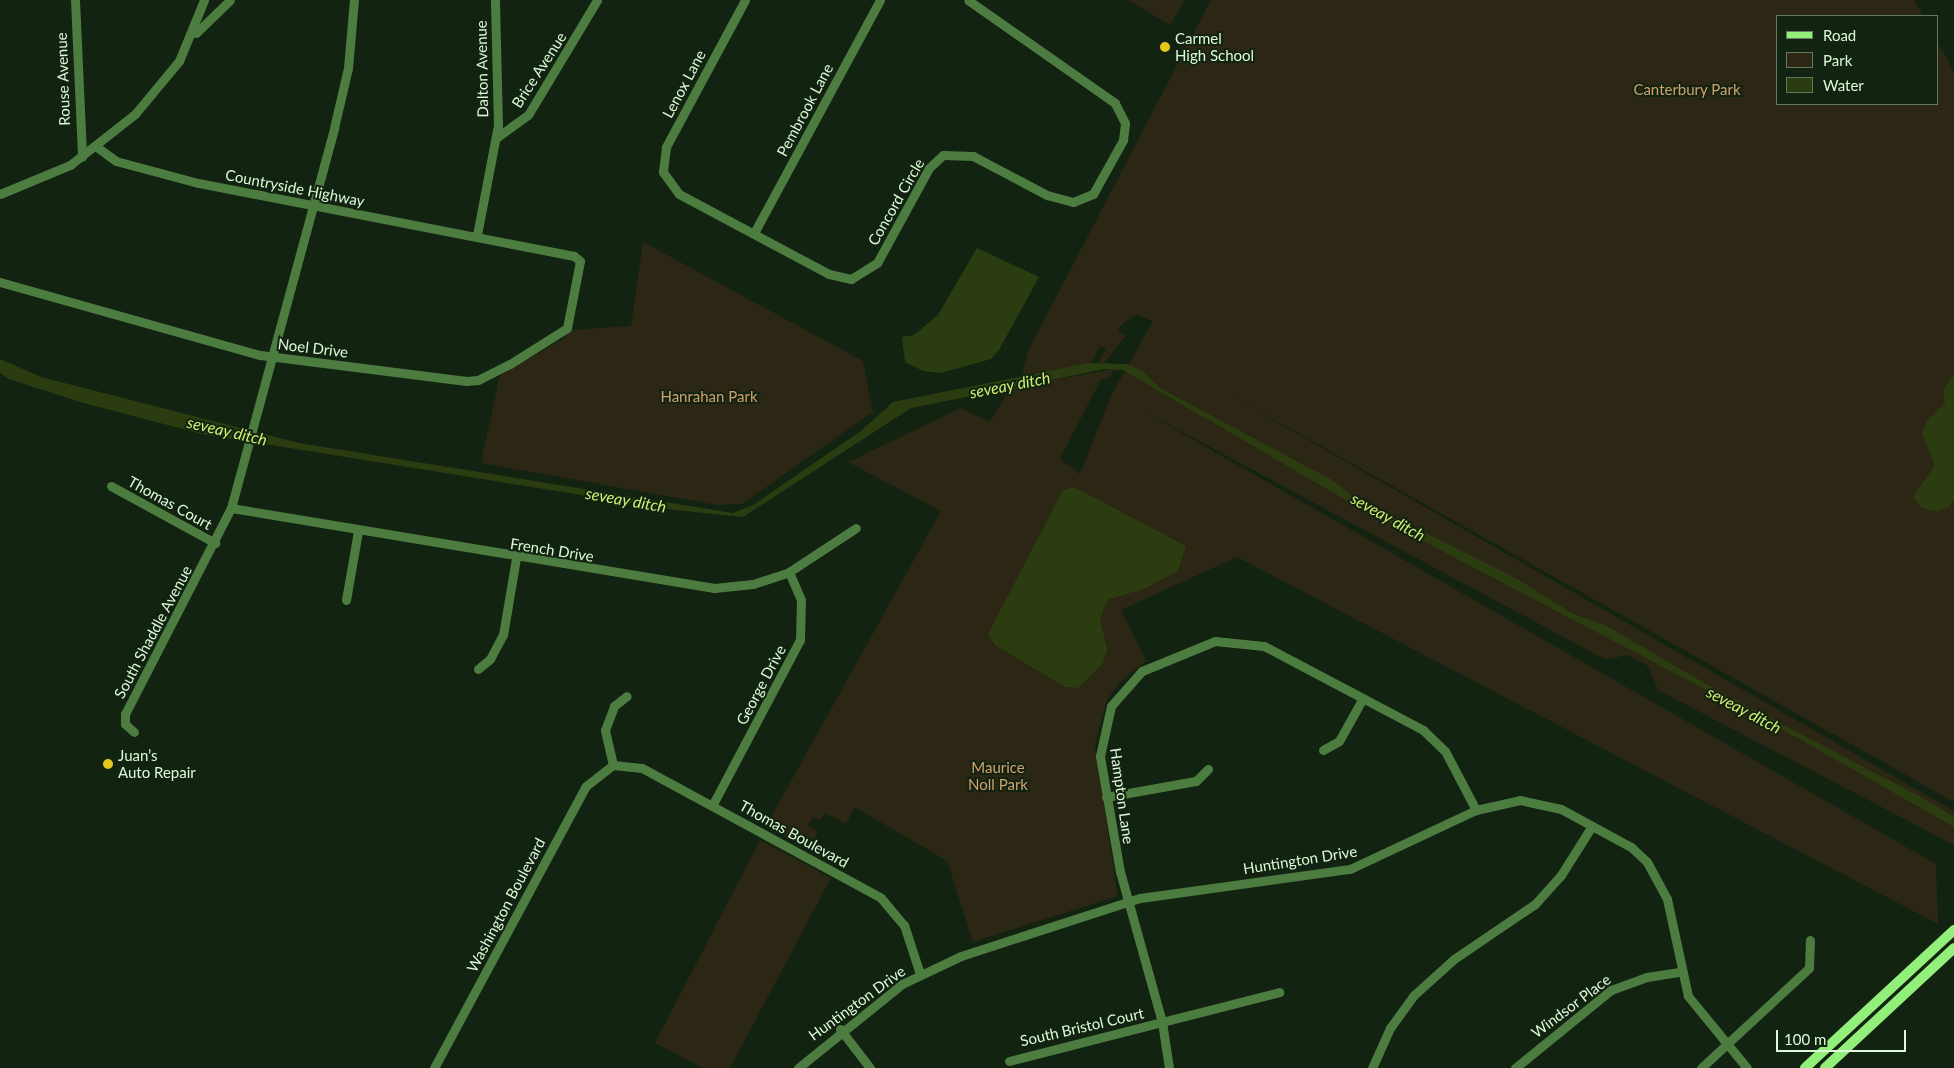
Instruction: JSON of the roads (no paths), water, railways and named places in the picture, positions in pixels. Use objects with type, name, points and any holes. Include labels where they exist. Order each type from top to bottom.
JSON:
[{"type":"main road","points":[[1804,1068],[1954,930]]},
{"type":"main road","points":[[1825,1068],[1954,948]]},
{"type":"street","name":"Rouse Avenue","points":[[75,0],[82,157]]},
{"type":"street","points":[[192,37],[204,0]]},
{"type":"street","points":[[0,194],[82,157],[97,147],[151,98],[192,37],[230,0]]},
{"type":"street","name":"South Shaddle Avenue","points":[[134,732],[125,724],[125,714],[215,543],[231,508],[314,205],[348,68],[354,0]]},
{"type":"street","name":"Dalton Avenue","points":[[495,0],[496,138]]},
{"type":"street","name":"Brice Avenue","points":[[496,138],[528,115],[597,0]]},
{"type":"street","name":"Lenox Lane","points":[[669,184],[662,164],[666,147],[745,0]]},
{"type":"street","name":"Pembrook Lane","points":[[754,233],[880,0]]},
{"type":"street","name":"Concord Circle","points":[[669,184],[829,274],[851,279],[877,263],[929,168],[943,155],[973,156],[1059,201],[1073,202],[1093,194],[1123,140],[1125,123],[1120,109],[968,0]]},
{"type":"street","points":[[477,235],[496,138]]},
{"type":"street","name":"Countryside Highway","points":[[97,147],[110,158],[142,169],[574,256],[580,261],[577,280]]},
{"type":"street","name":"Noel Drive","points":[[0,282],[273,356],[478,380],[565,332],[577,280]]},
{"type":"street","name":"Thomas Court","points":[[110,486],[215,543]]},
{"type":"street","name":"French Drive","points":[[231,508],[516,558],[714,588],[753,584],[789,572],[856,528]]},
{"type":"street","points":[[346,600],[358,531]]},
{"type":"street","points":[[478,669],[490,659],[503,635],[516,558]]},
{"type":"street","name":"George Drive","points":[[712,804],[800,640],[801,600],[789,572]]},
{"type":"street","name":"Hampton Lane","points":[[1169,1068],[1162,1022],[1127,902],[1106,797],[1100,747],[1105,718],[1116,696],[1142,671],[1202,645],[1232,640],[1264,646],[1363,698],[1438,742],[1476,810]]},
{"type":"street","points":[[614,765],[605,730],[614,706],[627,696]]},
{"type":"street","points":[[1323,750],[1339,741],[1363,698]]},
{"type":"street","name":"Thomas Boulevard","points":[[614,765],[642,768],[712,804],[881,898],[904,925],[920,974]]},
{"type":"street","name":"Washington Boulevard","points":[[434,1068],[586,786],[614,765]]},
{"type":"street","points":[[1106,797],[1196,781],[1208,769]]},
{"type":"street","name":"Huntington Drive","points":[[798,1068],[840,1029],[920,974],[1127,902],[1350,869],[1476,810],[1509,800],[1535,801],[1592,826],[1631,847],[1657,876],[1667,899],[1680,972],[1696,1010],[1747,1068]]},
{"type":"street","points":[[1372,1068],[1400,1012],[1451,961],[1535,904],[1561,875],[1592,826]]},
{"type":"street","points":[[1701,1068],[1809,968],[1810,940]]},
{"type":"street","name":"Windsor Place","points":[[1515,1068],[1611,990],[1647,976],[1680,972]]},
{"type":"street","name":"South Bristol Court","points":[[1009,1061],[1279,992]]},
{"type":"street","points":[[840,1029],[870,1068]]},
{"type":"water","points":[[977,248],[1039,277],[999,350],[991,359],[941,373],[923,371],[905,362],[902,337],[914,335],[938,315]]},
{"type":"water","name":"seveay ditch","points":[[0,359],[41,377],[299,443],[733,513],[753,505],[861,431],[893,402],[1088,363],[1126,364],[1141,370],[1160,388],[1332,480],[1352,496],[1521,581],[1573,614],[1603,624],[1718,691],[1921,797],[1954,817],[1954,827],[1796,737],[1349,502],[1123,370],[1105,369],[911,408],[743,517],[674,510],[202,434],[80,402],[9,379],[0,373]]},
{"type":"water","points":[[1954,373],[1954,500],[1949,507],[1937,511],[1922,508],[1913,497],[1935,465],[1922,434],[1927,421],[1945,403],[1943,391]]},
{"type":"water","points":[[1074,487],[1186,546],[1178,571],[1146,588],[1107,600],[1100,620],[1107,649],[1103,663],[1078,688],[1065,687],[995,645],[988,634],[1063,490]]},
{"type":"place","name":"Carmel High School","points":[[1165,47]]},
{"type":"place","name":"Juan’s Auto Repair","points":[[108,764]]},
{"type":"park label","name":"Canterbury Park","points":[[1687,90]]},
{"type":"park label","name":"Hanrahan Park","points":[[709,397]]},
{"type":"park label","name":"Maurice Noll Park","points":[[998,776]]}]
